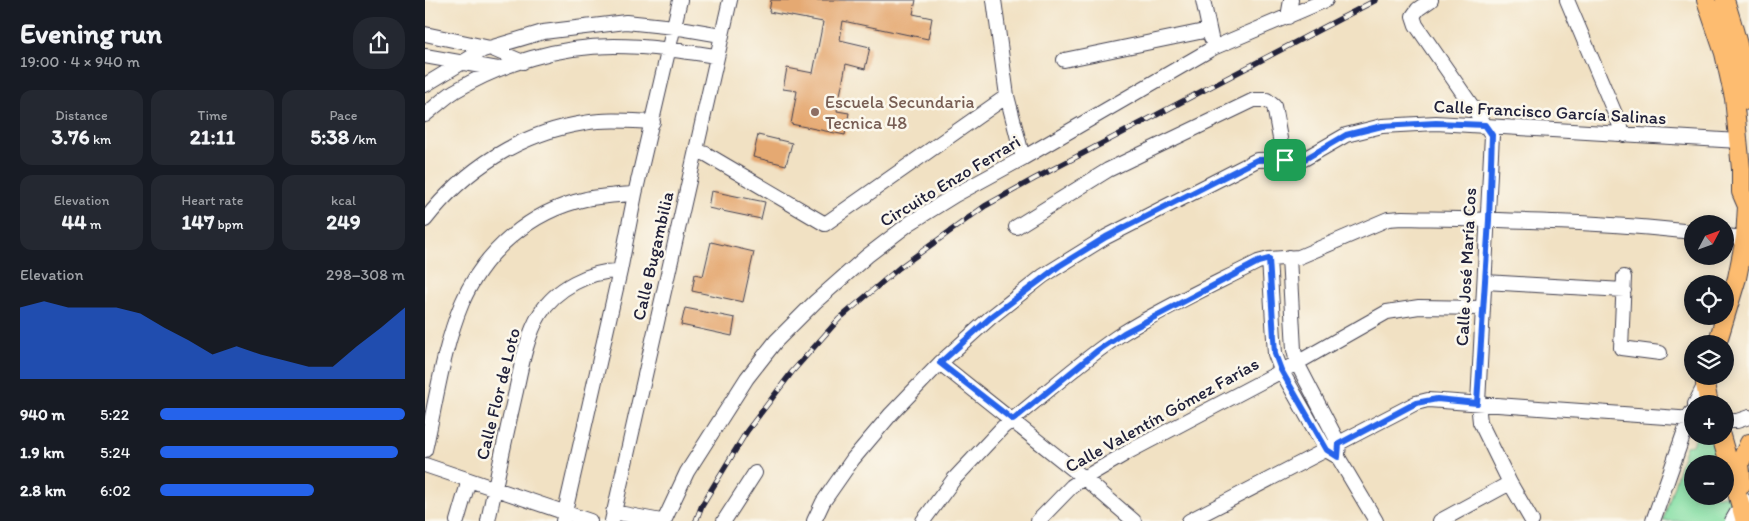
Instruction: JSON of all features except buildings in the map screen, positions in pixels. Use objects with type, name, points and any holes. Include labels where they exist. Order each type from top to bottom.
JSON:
[{"type":"main road","points":[[1706,0],[1724,53],[1734,98],[1739,141],[1741,192],[1748,204],[1745,238],[1737,278],[1720,335]]},
{"type":"main road","points":[[1725,0],[1746,72],[1749,101]]},
{"type":"main road","points":[[1736,0],[1749,42]]},
{"type":"main road","points":[[1742,512],[1741,463],[1749,443]]},
{"type":"main road","points":[[1723,445],[1742,512]]},
{"type":"street","name":"Calle Bugambilia","points":[[564,517],[680,0]]},
{"type":"street","name":"Calle Bugambilia","points":[[612,517],[730,0]]},
{"type":"street","points":[[994,0],[1007,96],[1023,158]]},
{"type":"street","points":[[1203,0],[1213,48]]},
{"type":"street","points":[[1288,17],[1291,0]]},
{"type":"street","name":"Circuito Enzo Ferrari","points":[[662,521],[687,472],[747,378],[776,341],[815,302],[867,256],[910,223],[955,195],[1023,158],[1213,48],[1326,0]]},
{"type":"street","name":"Calle José María Cos","points":[[1431,0],[1418,8],[1413,16],[1416,25],[1492,135],[1489,220],[1477,403],[1479,422],[1532,521]]},
{"type":"street","points":[[1567,0],[1624,135]]},
{"type":"street","points":[[425,85],[483,50],[543,32],[627,22],[675,27],[721,35]]},
{"type":"street","points":[[1064,60],[1209,30]]},
{"type":"street","points":[[425,34],[490,48],[523,62]]},
{"type":"street","points":[[425,115],[454,92],[498,69],[574,48],[614,46],[669,49],[716,56]]},
{"type":"street","points":[[425,56],[498,69]]},
{"type":"street","points":[[697,151],[706,154],[825,224],[1007,96]]},
{"type":"street","points":[[1016,227],[1108,170],[1254,100],[1267,100],[1274,106],[1285,160]]},
{"type":"street","points":[[425,220],[437,205],[465,178],[492,157],[516,144],[555,129],[585,123],[653,122]]},
{"type":"street","name":"Calle Francisco García Salinas","points":[[814,521],[823,502],[853,459],[891,414],[940,363],[990,318],[1043,276],[1106,237],[1257,160],[1305,159],[1346,135],[1382,126],[1436,123],[1739,141]]},
{"type":"street","points":[[425,450],[455,323],[469,290],[484,265],[501,245],[516,232],[541,216],[587,199],[635,194]]},
{"type":"street","points":[[923,521],[955,479],[1003,427],[1097,351],[1124,333],[1258,262],[1269,259],[1299,257],[1388,219],[1489,220],[1684,231]]},
{"type":"street","points":[[1734,237],[1745,238]]},
{"type":"street","points":[[1289,257],[1294,350],[1297,363],[1334,450]]},
{"type":"street","points":[[1269,259],[1275,354],[1281,370],[1334,450],[1376,521]]},
{"type":"street","name":"Calle Flor de Loto","points":[[488,521],[521,366],[535,323],[541,312],[557,295],[571,285],[607,270],[620,271]]},
{"type":"street","points":[[1485,282],[1624,284],[1621,348],[1660,353]]},
{"type":"street","name":"Calle Valentín Gómez Farías","points":[[1038,521],[1072,486],[1084,478],[1130,451],[1297,363],[1387,312],[1419,307],[1483,308]]},
{"type":"street","points":[[940,363],[1084,478],[1133,521]]},
{"type":"street","points":[[1189,521],[1334,450],[1416,403],[1437,399],[1546,409],[1684,416]]},
{"type":"street","points":[[1734,421],[1749,417]]},
{"type":"street","points":[[1653,521],[1684,435]]},
{"type":"street","points":[[425,465],[495,488],[564,517],[590,521]]},
{"type":"street","points":[[724,521],[755,474]]},
{"type":"street","points":[[457,521],[469,480]]},
{"type":"street","points":[[1440,521],[1510,483]]},
{"type":"street","points":[[612,517],[662,521]]},
{"type":"green space","points":[[1715,445],[1719,455],[1684,455],[1684,505],[1734,505],[1723,521],[1663,521],[1686,446]]},
{"type":"railway","points":[[696,521],[702,505],[747,431],[792,372],[839,319],[899,268],[985,206],[1376,0]]},
{"type":"place","name":"Escuela Secundaria Tecnica 48","points":[[815,112]]},
{"type":"route","points":[[1436,123],[1485,125],[1492,135],[1489,220],[1477,403],[1437,399],[1416,403],[1339,444],[1338,457],[1327,450],[1281,370],[1275,354],[1269,259],[1258,262],[1124,333],[1097,351],[1013,420],[940,363],[990,318],[1043,276],[1106,237],[1257,160],[1285,160],[1305,159],[1337,138],[1382,126],[1436,123]]}]
